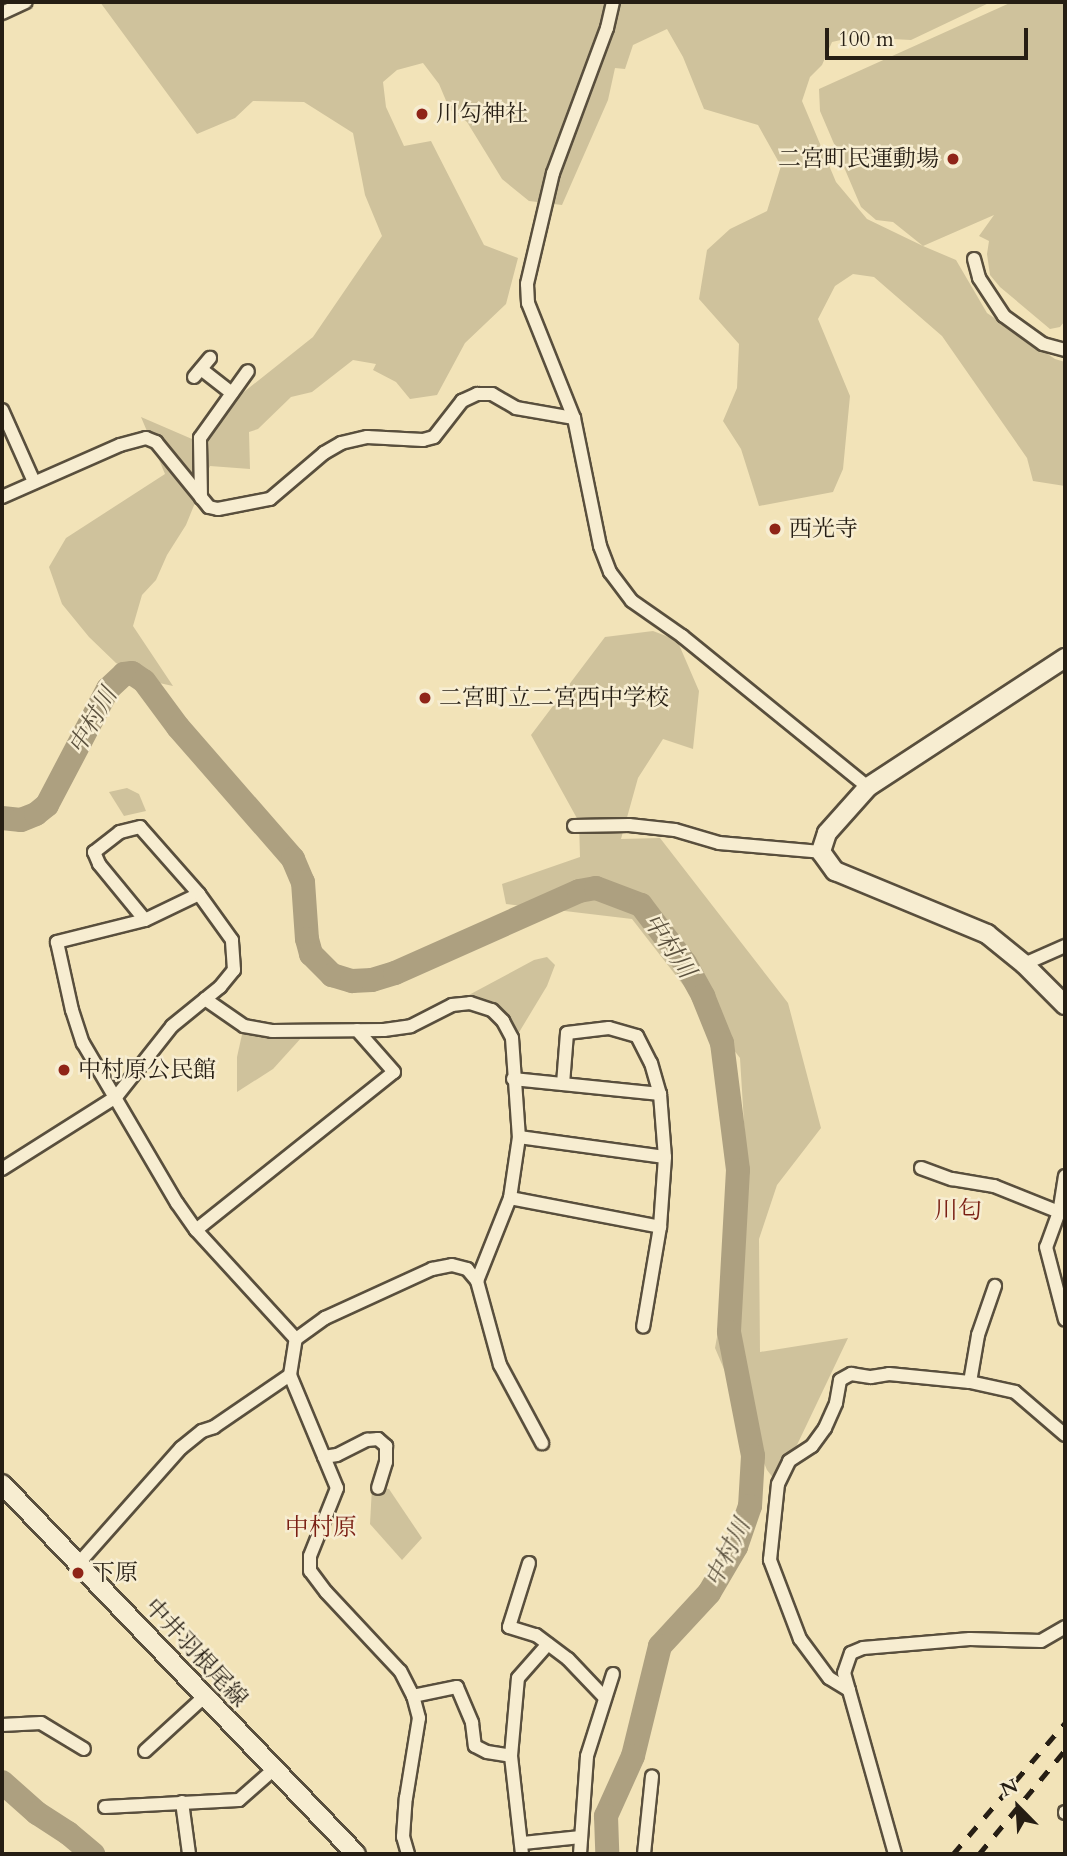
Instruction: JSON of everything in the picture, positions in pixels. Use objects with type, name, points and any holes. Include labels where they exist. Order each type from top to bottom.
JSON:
[{"type":"street","points":[[2,13],[26,2]]},
{"type":"street","points":[[612,2],[607,28],[554,173],[527,284],[528,303],[574,418],[600,546],[610,572],[632,601],[682,636],[868,787]]},
{"type":"street","points":[[974,259],[979,278],[1004,317],[1043,344],[1065,350]]},
{"type":"street","points":[[210,358],[197,373],[232,393]]},
{"type":"street","points":[[201,498],[200,439],[248,371]]},
{"type":"street","points":[[2,497],[131,440],[146,438],[156,442],[209,508],[218,509],[270,499],[324,453],[352,440],[423,440],[434,437],[462,401],[477,394],[492,394],[516,408],[574,418]]},
{"type":"street","points":[[2,410],[34,482]]},
{"type":"street","points":[[1065,658],[868,787],[836,821],[821,844],[821,852],[835,872],[987,934],[1024,964],[1065,1004]]},
{"type":"street","points":[[574,827],[629,825],[675,830],[719,844],[821,852]]},
{"type":"street","points":[[2,1169],[116,1097],[172,1026],[234,970],[232,940],[199,894],[141,827],[120,832],[94,852],[99,864],[145,920]]},
{"type":"street","points":[[199,894],[145,920],[57,942],[72,1010],[83,1043],[177,1203],[196,1230],[296,1339]]},
{"type":"street","points":[[1024,964],[1065,946]]},
{"type":"street","points":[[205,999],[244,1026],[272,1031],[411,1026],[452,1005],[470,1003],[492,1010],[503,1021],[512,1038],[519,1137],[510,1198],[477,1281]]},
{"type":"street","points":[[564,1084],[567,1033],[609,1028],[637,1036],[652,1063],[660,1094],[665,1157],[660,1227],[643,1327]]},
{"type":"street","points":[[196,1230],[394,1072],[357,1030]]},
{"type":"street","points":[[513,1079],[660,1094]]},
{"type":"street","points":[[519,1137],[665,1157]]},
{"type":"street","points":[[921,1168],[952,1179],[994,1186],[1059,1212]]},
{"type":"street","points":[[1065,1176],[1059,1212],[1046,1247],[1065,1320]]},
{"type":"street","points":[[510,1198],[660,1227]]},
{"type":"street","points":[[408,1854],[403,1837],[405,1798],[419,1718],[413,1696],[400,1671],[326,1592],[310,1571],[310,1556],[337,1488],[290,1375],[296,1339],[325,1318],[432,1269],[452,1265],[467,1269],[477,1281],[500,1365],[542,1444]]},
{"type":"street","points":[[971,1382],[978,1335],[995,1286]]},
{"type":"street","points":[[849,1690],[829,1678],[800,1639],[770,1560],[778,1484],[789,1461],[812,1446],[825,1428],[836,1403],[840,1380],[851,1374],[871,1377],[889,1374],[971,1382],[1015,1392],[1064,1432]]},
{"type":"street","points":[[78,1564],[181,1448],[202,1431],[214,1427],[290,1375]]},
{"type":"street","points":[[324,1457],[337,1455],[367,1440],[378,1439],[386,1446],[386,1462],[378,1488]]},
{"type":"street","name":"中井羽根尾線","points":[[2,1484],[356,1854]]},
{"type":"street","points":[[529,1563],[509,1627],[536,1635],[604,1697]]},
{"type":"street","points":[[895,1854],[844,1673],[851,1653],[863,1648],[970,1639],[1041,1641],[1065,1628]]},
{"type":"street","points":[[548,1644],[518,1678],[511,1756],[523,1849],[581,1838]]},
{"type":"street","points":[[580,1854],[587,1756],[613,1674]]},
{"type":"street","points":[[413,1696],[457,1687],[472,1723],[475,1746],[487,1752],[511,1756]]},
{"type":"street","points":[[145,1751],[204,1697]]},
{"type":"street","points":[[2,1725],[41,1723],[84,1749]]},
{"type":"street","points":[[105,1807],[240,1800],[273,1770]]},
{"type":"street","points":[[644,1854],[652,1776]]},
{"type":"street","points":[[182,1802],[189,1854]]},
{"type":"shaded area","points":[[100,2],[991,2],[911,40],[854,37],[832,42],[822,65],[810,77],[802,101],[836,182],[867,219],[956,260],[987,313],[1055,359],[1065,362],[1065,486],[1033,481],[1027,458],[942,336],[874,277],[853,274],[835,286],[818,319],[850,396],[843,469],[833,492],[759,506],[741,449],[723,421],[737,388],[739,344],[699,299],[707,250],[730,229],[767,211],[781,166],[758,125],[704,109],[683,57],[667,29],[633,45],[625,69],[615,68],[608,100],[562,205],[529,201],[502,179],[467,122],[450,110],[439,84],[423,63],[397,70],[383,82],[386,107],[404,146],[431,141],[484,245],[518,258],[506,304],[465,343],[437,395],[410,399],[396,382],[373,370],[376,364],[353,360],[312,392],[291,397],[258,429],[249,432],[250,469],[210,466],[186,525],[167,555],[156,580],[142,595],[133,626],[173,686],[150,681],[116,663],[89,637],[62,604],[49,567],[66,538],[165,474],[141,417],[192,439],[230,403],[313,337],[382,236],[365,195],[353,133],[304,102],[253,101],[235,118],[197,134]]},
{"type":"shaded area","name":"二宮町民運動場","points":[[1012,2],[1065,2],[1064,322],[1060,327],[1050,329],[1000,287],[990,275],[987,254],[989,241],[979,236],[994,215],[923,246],[893,222],[876,220],[861,207],[820,111],[819,89]]},
{"type":"shaded area","points":[[653,631],[677,640],[699,691],[693,749],[663,739],[638,778],[621,839],[660,838],[788,1003],[821,1128],[777,1185],[759,1239],[760,1352],[848,1338],[797,1445],[774,1479],[767,1470],[715,1348],[747,1172],[740,1058],[632,919],[506,904],[502,884],[580,857],[579,822],[531,735],[605,637]]},
{"type":"shaded area","points":[[127,788],[139,794],[146,811],[124,816],[109,792]]},
{"type":"shaded area","points":[[547,957],[555,965],[547,986],[518,1034],[503,1010],[494,1002],[467,996],[534,960]]},
{"type":"shaded area","points":[[243,1030],[302,1037],[273,1069],[237,1092],[237,1057]]},
{"type":"shaded area","points":[[372,1487],[389,1489],[422,1538],[402,1560],[370,1524]]},
{"type":"waterway","name":"中村川","points":[[2,818],[21,820],[36,814],[47,805],[108,689],[124,674],[132,673],[144,681],[178,727],[293,859],[303,882],[307,939],[311,954],[332,975],[352,981],[372,980],[395,973],[579,891],[596,888],[641,905],[685,963],[703,996],[722,1043],[738,1170],[729,1332],[753,1456],[750,1506],[736,1547],[709,1593],[660,1646],[633,1756],[606,1816],[607,1854]]},
{"type":"waterway","points":[[2,1782],[37,1813],[68,1833],[93,1854]]},
{"type":"railway","points":[[953,1854],[1065,1723]]},
{"type":"railway","points":[[979,1854],[1065,1750]]},
{"type":"place","name":"川勾神社","points":[[422,114]]},
{"type":"place","name":"二宮町民運動場","points":[[953,159]]},
{"type":"place","name":"西光寺","points":[[775,529]]},
{"type":"place","name":"二宮町立二宮西中学校","points":[[425,698]]},
{"type":"place","name":"中村原公民館","points":[[64,1070]]},
{"type":"place","name":"下原","points":[[78,1573]]},
{"type":"district","name":"川匂","points":[[958,1211]]},
{"type":"district","name":"中村原","points":[[321,1528]]}]
